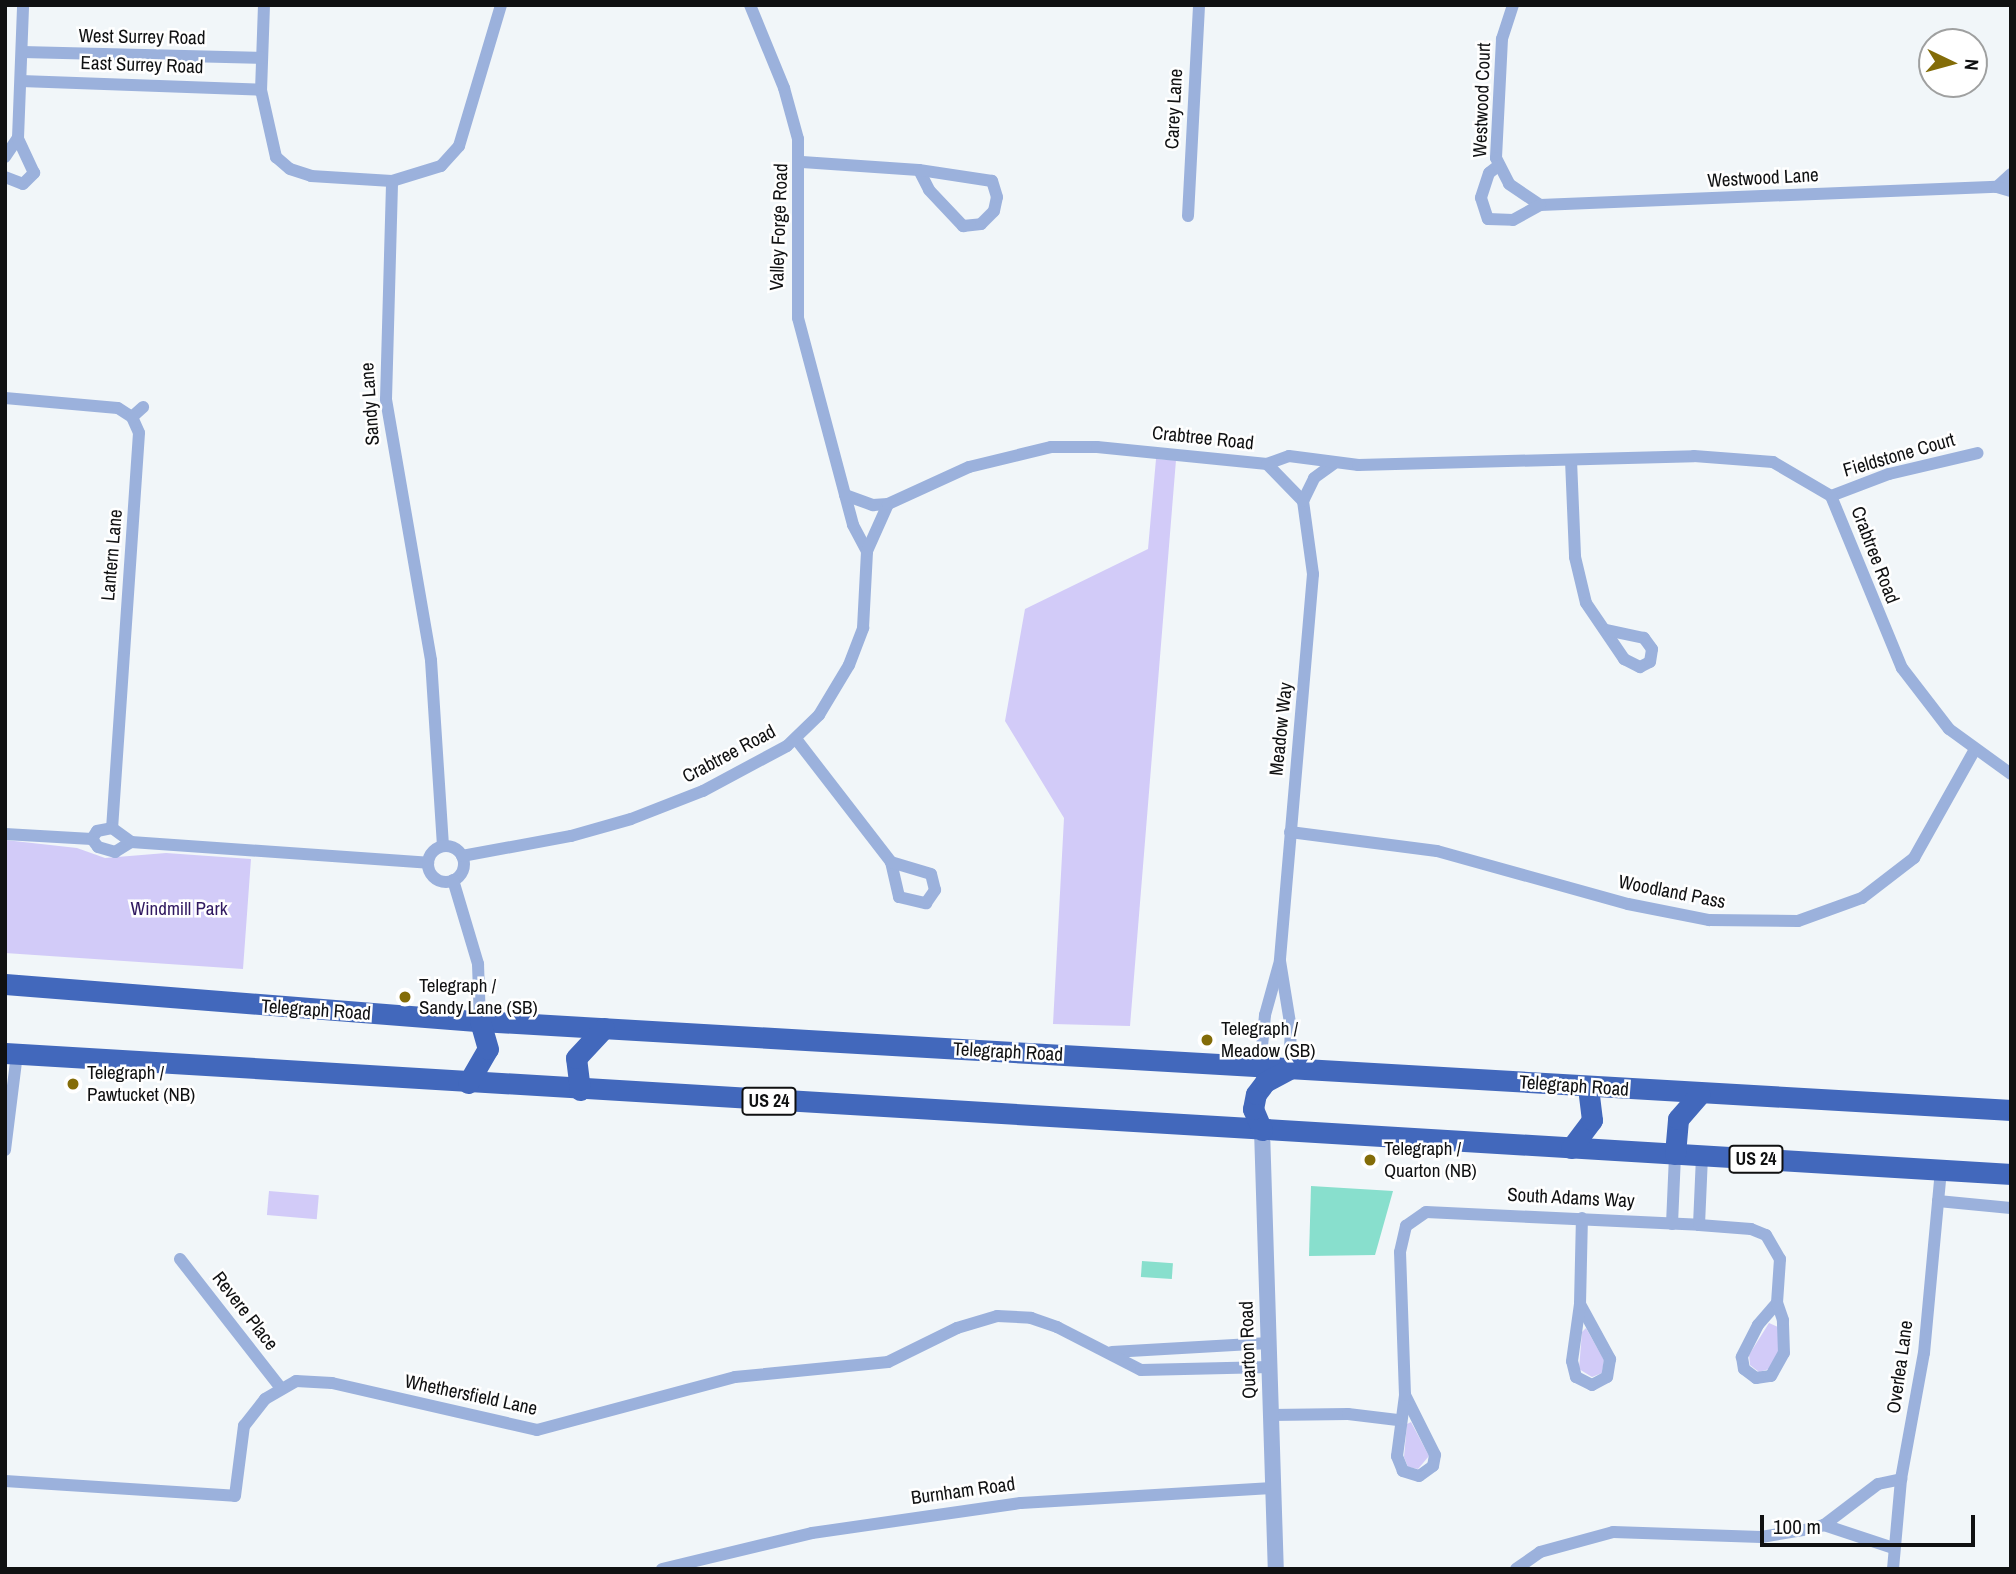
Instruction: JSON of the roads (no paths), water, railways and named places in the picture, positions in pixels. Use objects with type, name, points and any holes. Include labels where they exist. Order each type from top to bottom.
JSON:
[{"type":"highway","name":"Telegraph Road","points":[[5,984],[480,1021],[2011,1111]]},
{"type":"highway","points":[[468,1083],[488,1049],[480,1021]]},
{"type":"highway","points":[[580,1090],[576,1058],[585,1043],[604,1028]]},
{"type":"highway","name":"US 24","points":[[11,1054],[2011,1174]]},
{"type":"highway","points":[[1262,1130],[1253,1109],[1256,1094],[1265,1082],[1289,1069]]},
{"type":"highway","points":[[1571,1148],[1592,1119],[1588,1087]]},
{"type":"highway","points":[[1675,1154],[1678,1119],[1700,1094]]},
{"type":"street","points":[[5,177],[23,184],[34,173],[18,138],[23,5]]},
{"type":"street","points":[[268,9],[261,90],[276,158],[290,169],[311,176],[392,181],[426,174],[441,166],[459,146],[501,5]]},
{"type":"street","name":"Valley Forge Road","points":[[750,5],[784,88],[802,162],[795,269],[798,318],[845,495],[867,551]]},
{"type":"street","name":"Carey Lane","points":[[1188,216],[1199,5]]},
{"type":"street","points":[[1498,5],[1506,21]]},
{"type":"street","name":"Westwood Court","points":[[1513,5],[1506,21],[1498,166],[1516,191],[1540,205]]},
{"type":"street","name":"West Surrey Road","points":[[22,52],[262,58]]},
{"type":"street","name":"East Surrey Road","points":[[21,81],[261,90]]},
{"type":"street","points":[[5,158],[18,138]]},
{"type":"street","points":[[802,162],[919,170],[992,181],[998,197],[994,211],[981,224],[957,223],[919,170]]},
{"type":"street","points":[[1498,166],[1489,173],[1481,198],[1488,219],[1513,220],[1540,205]]},
{"type":"street","points":[[1997,187],[2011,174]]},
{"type":"street","name":"Sandy Lane","points":[[392,181],[386,399],[431,660],[443,846]]},
{"type":"street","name":"Westwood Lane","points":[[1540,205],[1997,187],[2011,191]]},
{"type":"street","points":[[5,398],[100,404],[132,416],[143,407]]},
{"type":"street","name":"Lantern Lane","points":[[112,828],[139,443],[132,416]]},
{"type":"street","name":"Crabtree Road","points":[[462,856],[571,836],[631,819],[711,786],[796,739],[831,698],[858,646],[868,588],[867,551],[888,504],[969,467],[1051,447],[1097,447],[1267,464],[1289,456],[1333,464],[1754,458],[1792,470],[1831,496],[1902,668],[1949,729],[1974,751],[2011,774]]},
{"type":"street","name":"Fieldstone Court","points":[[1831,496],[1889,474],[1979,453]]},
{"type":"street","points":[[1571,460],[1577,569],[1586,603],[1607,630]]},
{"type":"street","points":[[1267,464],[1303,501],[1314,478],[1333,464]]},
{"type":"street","points":[[845,495],[873,505],[888,504]]},
{"type":"street","name":"Meadow Way","points":[[1259,1067],[1265,1015],[1280,961],[1313,597],[1312,550],[1303,501]]},
{"type":"street","points":[[796,739],[891,862]]},
{"type":"street","name":"Woodland Pass","points":[[1290,832],[1437,851],[1677,915],[1748,924],[1798,921],[1862,898],[1914,858],[1974,751]]},
{"type":"street","points":[[92,839],[97,831],[112,828],[131,842],[428,863]]},
{"type":"street","points":[[5,834],[92,839],[102,850],[115,852],[131,842]]},
{"type":"street","points":[[428,863],[433,852],[443,846],[454,848],[462,856],[463,870],[453,880]]},
{"type":"street","points":[[428,863],[436,878],[453,880]]},
{"type":"street","points":[[453,880],[478,964],[480,1021]]},
{"type":"street","name":"Meadow Way","points":[[1280,961],[1291,1029],[1289,1069]]},
{"type":"street","points":[[5,1150],[11,1054]]},
{"type":"street","name":"Quarton Road","points":[[1262,1130],[1276,1569]]},
{"type":"street","points":[[1672,1224],[1675,1154]]},
{"type":"street","points":[[1699,1225],[1702,1156]]},
{"type":"street","name":"Overlea Lane","points":[[1893,1569],[1901,1479],[1924,1353],[1941,1170]]},
{"type":"street","points":[[1938,1201],[2011,1208]]},
{"type":"street","name":"South Adams Way","points":[[1405,1395],[1435,1455],[1427,1474],[1411,1476],[1398,1465],[1398,1420],[1405,1395],[1400,1252],[1406,1226],[1414,1218],[1438,1210],[1751,1229],[1774,1242],[1780,1259],[1777,1303]]},
{"type":"street","points":[[1580,1304],[1611,1359],[1607,1377],[1592,1385],[1580,1381],[1572,1369],[1580,1304],[1582,1218]]},
{"type":"street","name":"Revere Place","points":[[180,1258],[280,1387]]},
{"type":"street","points":[[1777,1303],[1783,1320],[1784,1353],[1772,1376],[1756,1378],[1744,1369],[1743,1350],[1777,1303]]},
{"type":"street","name":"Whethersfield Lane","points":[[280,1387],[296,1381],[332,1383],[537,1430],[735,1377],[888,1362],[957,1328],[996,1316],[1031,1318],[1112,1352],[1141,1370],[1270,1367]]},
{"type":"street","name":"Whethersfield Lane","points":[[1112,1352],[1269,1343]]},
{"type":"street","points":[[6,1482],[235,1496],[244,1426],[253,1412],[280,1387]]},
{"type":"street","points":[[1271,1415],[1349,1414],[1398,1420]]},
{"type":"street","points":[[1517,1569],[1551,1547],[1613,1532],[1760,1537],[1824,1525],[1878,1484],[1901,1479]]},
{"type":"street","name":"Burnham Road","points":[[662,1569],[812,1533],[1021,1503],[1274,1488]]},
{"type":"street","points":[[1824,1525],[1893,1548]]},
{"type":"place","name":"Telegraph / Sandy Lane (SB)","points":[[405,997]]},
{"type":"place","name":"Telegraph / Meadow (SB)","points":[[1207,1040]]},
{"type":"place","name":"Telegraph / Pawtucket (NB)","points":[[73,1084]]},
{"type":"place","name":"Telegraph / Quarton (NB)","points":[[1370,1160]]},
{"type":"park label","name":"Windmill Park","points":[[179,909]]}]
